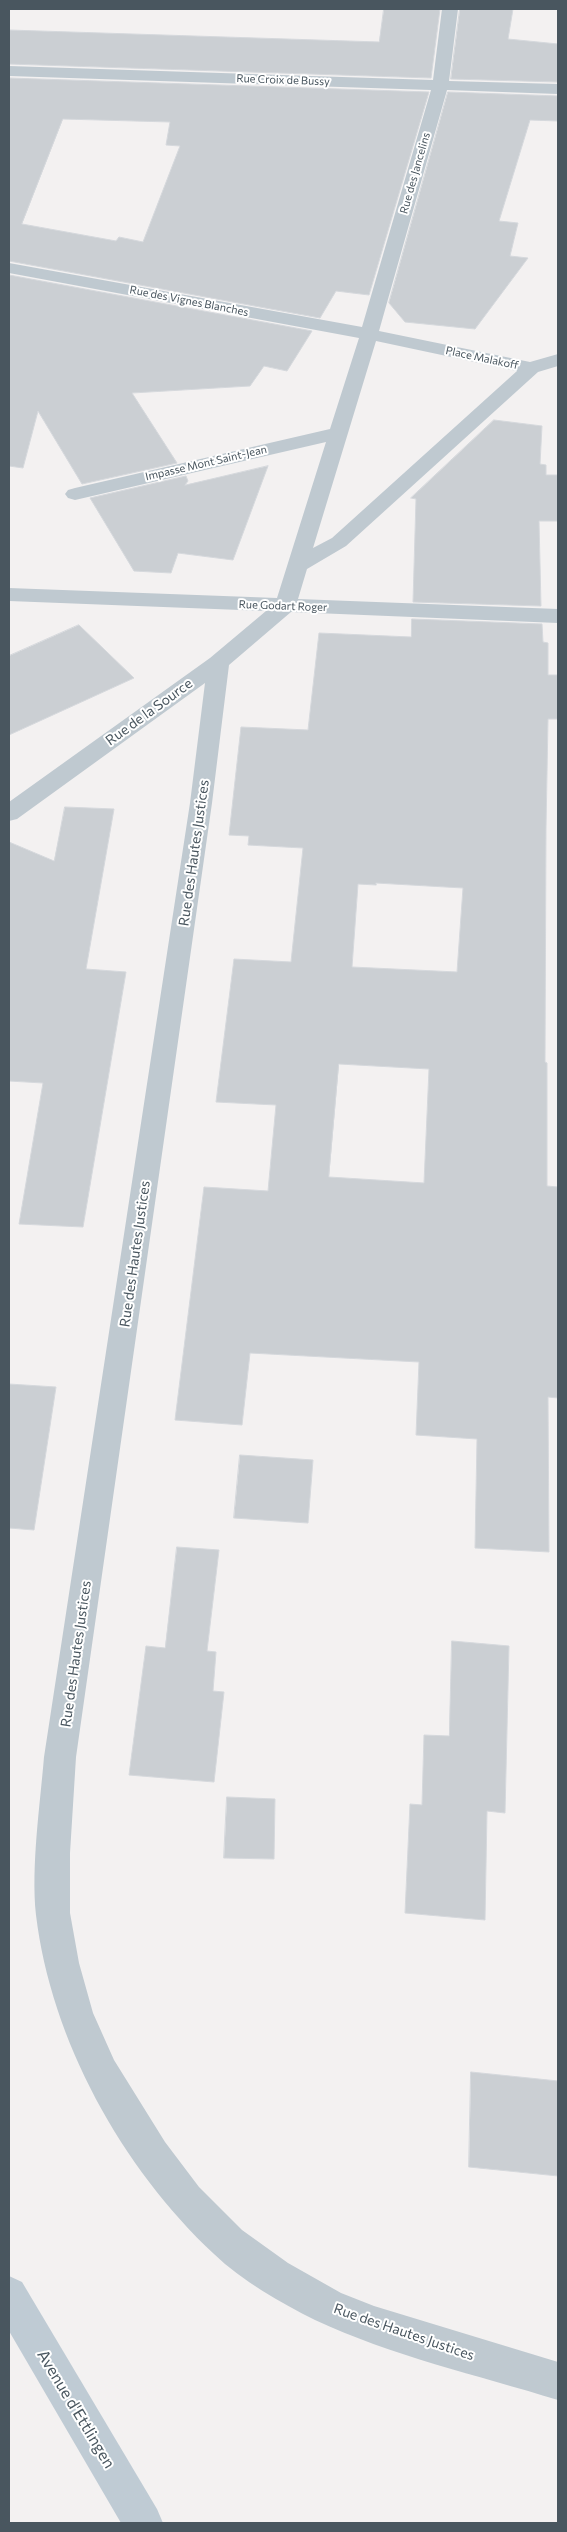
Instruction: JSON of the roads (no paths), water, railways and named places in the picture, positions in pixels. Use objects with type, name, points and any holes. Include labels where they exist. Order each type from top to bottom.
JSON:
[{"type":"street","name":"Rue des Jancelins","points":[[369,334],[440,85],[450,9]]},
{"type":"street","name":"Rue Croix de Bussy","points":[[9,71],[558,89]]},
{"type":"street","name":"Rue des Vignes Blanches","points":[[9,268],[369,334]]},
{"type":"street","name":"Place Malakoff","points":[[369,334],[531,368]]},
{"type":"street","points":[[284,606],[369,334]]},
{"type":"street","points":[[531,368],[558,360]]},
{"type":"street","name":"Place Malakoff","points":[[297,566],[339,542],[531,368]]},
{"type":"street","name":"Impasse Mont Saint-Jean","points":[[75,494],[338,433]]},
{"type":"street","name":"Rue Godart Roger","points":[[9,594],[558,616]]},
{"type":"street","name":"Rue de la Source","points":[[9,812],[218,663],[284,606]]},
{"type":"street","name":"Rue des Hautes Justices","points":[[218,663],[201,803],[60,1757],[53,1863],[53,1913],[62,1963],[76,2014],[101,2073],[152,2155],[186,2200],[230,2243],[275,2276],[328,2306],[374,2325],[558,2381]]},
{"type":"street","name":"Avenue d'Ettlingen","points":[[9,2295],[143,2523]]}]
